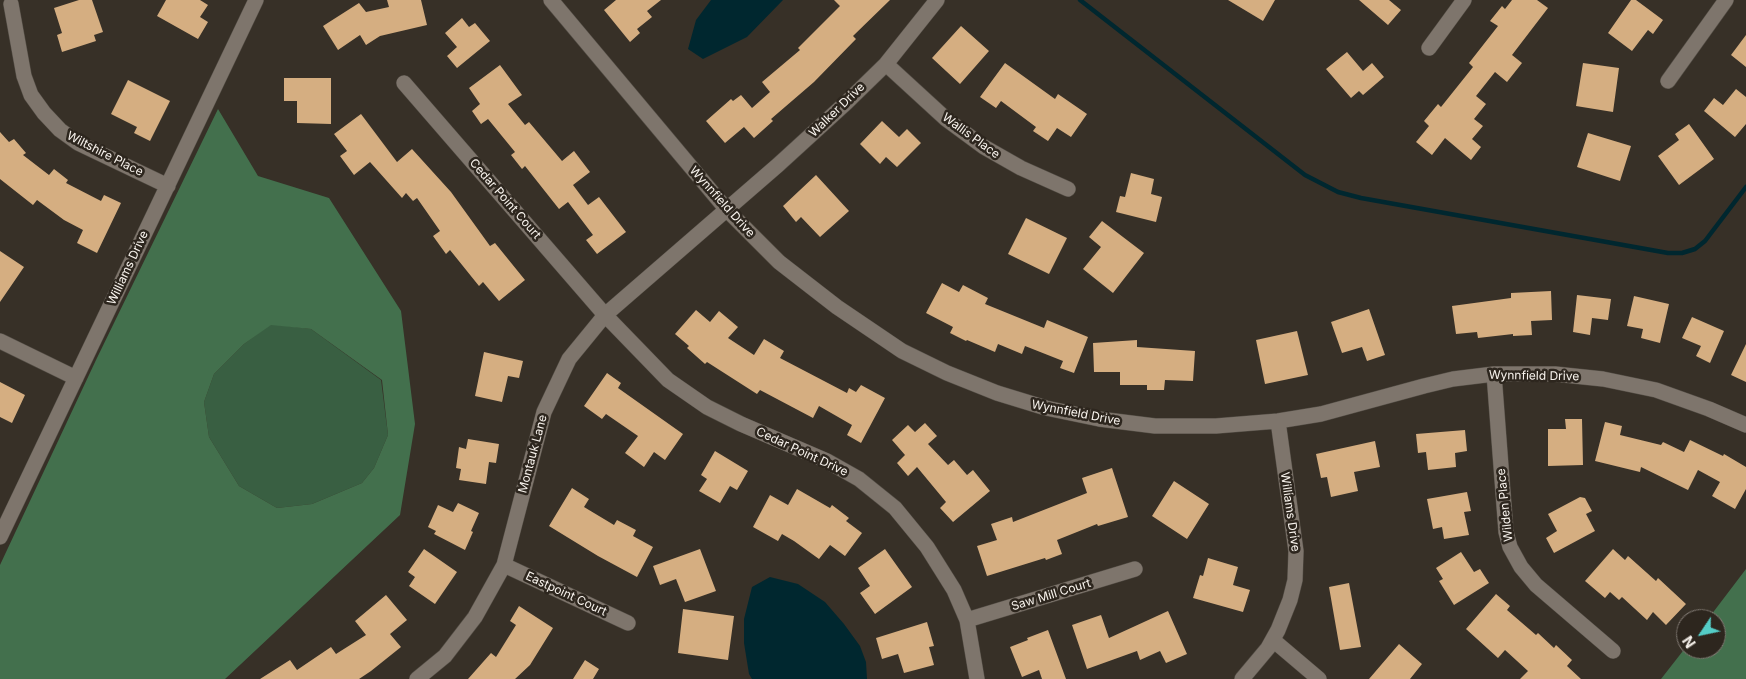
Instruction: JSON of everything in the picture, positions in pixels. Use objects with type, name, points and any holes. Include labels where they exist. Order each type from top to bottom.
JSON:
[{"type":"street","name":"Williams Drive","points":[[0,537],[256,0]]},
{"type":"street","name":"Wynnfield Drive","points":[[551,0],[727,210],[780,262],[851,318],[910,355],[947,374],[980,387],[1014,399],[1082,416],[1135,424],[1216,426],[1278,421],[1330,412],[1434,384],[1494,374],[1569,375],[1639,386],[1692,402],[1746,425]]},
{"type":"street","name":"Walker Drive","points":[[727,210],[808,139],[886,64],[937,0]]},
{"type":"street","points":[[1429,48],[1464,0]]},
{"type":"street","points":[[1668,80],[1726,0]]},
{"type":"street","name":"Wiltshire Place","points":[[11,4],[24,76],[31,95],[47,117],[60,130],[78,143],[168,186]]},
{"type":"street","name":"Wallis Place","points":[[886,64],[946,119],[977,143],[1021,168],[1068,189]]},
{"type":"street","name":"Cedar Point Court","points":[[404,83],[605,315]]},
{"type":"street","name":"Montauk Lane","points":[[417,679],[444,656],[475,617],[504,565],[544,412],[569,359],[605,315],[727,210]]},
{"type":"street","name":"Cedar Point Drive","points":[[605,315],[668,380],[706,407],[827,461],[859,479],[895,508],[927,547],[954,590],[967,620],[977,679]]},
{"type":"street","points":[[0,341],[76,378]]},
{"type":"street","name":"Wilden Place","points":[[1494,374],[1506,532],[1510,547],[1520,567],[1536,586],[1613,651]]},
{"type":"street","name":"Williams Drive","points":[[1242,679],[1273,640],[1290,600],[1295,580],[1295,539],[1278,421]]},
{"type":"street","name":"Eastpoint Court","points":[[504,565],[628,624]]},
{"type":"street","name":"Saw Mill Court","points":[[967,620],[1135,569]]},
{"type":"street","points":[[1273,640],[1319,679]]},
{"type":"green space","points":[[218,109],[258,176],[329,198],[401,311],[415,424],[400,515],[225,679],[0,679],[0,565],[96,360]],"holes":[[[271,325],[311,329],[382,380],[388,435],[374,468],[362,483],[312,504],[277,508],[239,486],[209,437],[204,402],[214,374],[244,344]]]},
{"type":"green space","points":[[271,324],[311,329],[381,380],[388,435],[374,468],[362,483],[312,504],[277,508],[239,486],[209,437],[204,402],[214,374],[244,344]]},
{"type":"green space","points":[[1746,569],[1746,679],[1661,679],[1677,659],[1726,659],[1726,609],[1716,609]]},
{"type":"water","points":[[711,0],[783,0],[747,37],[703,59],[688,49],[696,20]]},
{"type":"water","points":[[770,577],[798,584],[825,602],[860,646],[866,662],[867,679],[752,679],[749,674],[744,643],[744,619],[752,587]]},
{"type":"building","points":[[79,0],[92,0],[103,32],[94,35],[96,41],[62,52],[57,35],[62,33],[54,8]]},
{"type":"building","points":[[166,0],[200,0],[208,5],[200,17],[208,22],[198,39],[157,16]]},
{"type":"building","points":[[387,0],[421,0],[427,25],[380,36],[366,45],[360,35],[338,50],[323,26],[359,3],[366,12],[389,7]]},
{"type":"building","points":[[616,0],[661,0],[647,11],[652,17],[637,29],[640,33],[630,42],[604,10]]},
{"type":"building","points":[[834,0],[890,0],[853,36],[856,39],[814,82],[771,119],[773,121],[754,138],[744,127],[725,143],[706,121],[731,99],[733,101],[741,95],[752,108],[770,92],[762,82],[800,50],[798,48],[840,6]]},
{"type":"building","points":[[1228,0],[1275,0],[1263,21]]},
{"type":"building","points":[[1359,0],[1389,0],[1401,10],[1388,25]]},
{"type":"building","points":[[1512,0],[1537,0],[1548,8],[1512,55],[1522,63],[1507,82],[1495,72],[1476,96],[1486,104],[1474,119],[1483,126],[1472,139],[1481,147],[1471,160],[1445,138],[1432,155],[1416,142],[1429,126],[1424,121],[1438,104],[1441,107],[1473,67],[1469,63],[1498,26],[1490,21],[1502,6],[1505,9]]},
{"type":"building","points":[[1631,0],[1636,0],[1663,20],[1653,34],[1648,30],[1632,51],[1608,33]]},
{"type":"building","points":[[462,18],[469,27],[475,23],[490,41],[457,68],[447,56],[457,47],[445,33]]},
{"type":"building","points":[[961,26],[989,51],[960,84],[932,58]]},
{"type":"building","points":[[1746,35],[1746,67],[1731,55]]},
{"type":"building","points":[[1347,52],[1363,71],[1372,63],[1384,77],[1363,95],[1359,91],[1351,98],[1326,69]]},
{"type":"building","points":[[1005,63],[1055,99],[1058,94],[1087,114],[1071,137],[1057,128],[1048,141],[1033,131],[1036,127],[1001,101],[996,108],[980,97]]},
{"type":"building","points":[[1583,63],[1619,68],[1613,112],[1576,106]]},
{"type":"building","points":[[500,65],[522,95],[508,104],[525,125],[529,122],[562,161],[574,151],[590,172],[573,185],[588,205],[599,197],[626,232],[597,254],[586,240],[593,235],[568,202],[559,209],[525,166],[522,169],[511,155],[515,152],[488,119],[481,124],[472,111],[480,104],[469,88]]},
{"type":"building","points":[[284,78],[331,78],[331,124],[297,123],[297,101],[284,101]]},
{"type":"building","points":[[128,80],[170,101],[150,141],[134,133],[137,127],[111,114]]},
{"type":"building","points":[[1736,89],[1746,97],[1746,124],[1735,137],[1704,111],[1714,98],[1723,105]]},
{"type":"building","points":[[361,114],[397,162],[412,149],[451,192],[490,246],[495,243],[525,280],[499,301],[483,282],[479,286],[450,250],[446,254],[433,236],[440,231],[417,198],[413,201],[406,193],[402,198],[370,162],[354,175],[340,156],[347,151],[334,134]]},
{"type":"building","points":[[882,121],[899,137],[907,129],[921,143],[897,167],[886,157],[880,164],[860,144]]},
{"type":"building","points":[[1689,124],[1714,159],[1679,185],[1658,156],[1679,140],[1675,134]]},
{"type":"building","points":[[0,132],[9,142],[14,139],[26,153],[23,155],[49,175],[54,169],[68,180],[66,183],[101,201],[104,195],[121,203],[97,253],[77,243],[83,230],[64,220],[37,200],[33,205],[0,179]]},
{"type":"building","points":[[1588,133],[1631,146],[1620,181],[1577,167]]},
{"type":"building","points":[[1131,173],[1154,179],[1151,194],[1162,197],[1156,222],[1116,212],[1120,196],[1125,197]]},
{"type":"building","points":[[816,175],[849,211],[820,237],[801,217],[796,222],[783,206]]},
{"type":"building","points":[[1026,218],[1067,238],[1049,274],[1008,254]]},
{"type":"building","points":[[1102,221],[1144,253],[1113,293],[1083,269],[1101,247],[1089,237]]},
{"type":"building","points":[[0,251],[24,267],[0,302]]},
{"type":"building","points":[[942,283],[959,292],[963,285],[988,298],[985,304],[1044,328],[1047,320],[1088,337],[1074,373],[1060,368],[1063,361],[1025,346],[1022,354],[998,344],[995,352],[950,333],[953,327],[926,313]]},
{"type":"building","points":[[1551,291],[1552,320],[1531,321],[1532,335],[1513,336],[1513,334],[1478,338],[1477,332],[1456,334],[1452,306],[1511,298],[1511,293]]},
{"type":"building","points":[[1577,295],[1611,299],[1608,320],[1592,318],[1590,335],[1573,332]]},
{"type":"building","points":[[1634,296],[1669,304],[1660,343],[1641,338],[1643,329],[1627,326]]},
{"type":"building","points":[[1369,309],[1385,355],[1367,361],[1362,347],[1342,353],[1331,322]]},
{"type":"building","points":[[696,310],[710,322],[719,311],[738,327],[728,338],[754,355],[764,339],[784,351],[780,358],[847,393],[849,388],[856,392],[861,385],[885,398],[861,443],[847,435],[852,425],[819,406],[813,418],[760,390],[757,394],[707,362],[705,364],[675,334]]},
{"type":"building","points":[[1692,317],[1724,331],[1710,363],[1696,356],[1701,346],[1682,338]]},
{"type":"building","points":[[1297,331],[1308,375],[1265,384],[1256,340]]},
{"type":"building","points":[[1137,340],[1137,347],[1195,351],[1193,381],[1165,380],[1164,390],[1147,390],[1147,385],[1120,385],[1120,372],[1094,372],[1093,343]]},
{"type":"building","points":[[1746,344],[1746,382],[1731,375]]},
{"type":"building","points":[[484,352],[523,361],[519,378],[508,376],[502,402],[475,396]]},
{"type":"building","points":[[607,373],[621,383],[618,388],[683,434],[665,460],[654,452],[644,467],[625,453],[638,436],[606,414],[602,419],[584,406]]},
{"type":"building","points":[[0,382],[25,395],[12,423],[0,417]]},
{"type":"building","points":[[1565,419],[1582,419],[1583,465],[1548,466],[1548,429],[1566,429]]},
{"type":"building","points":[[1605,422],[1622,426],[1620,435],[1661,445],[1663,442],[1684,452],[1690,440],[1723,456],[1724,454],[1746,467],[1746,489],[1735,509],[1712,496],[1720,482],[1698,470],[1688,490],[1641,467],[1640,472],[1595,461]]},
{"type":"building","points":[[925,423],[937,436],[928,444],[948,465],[954,460],[967,475],[973,470],[990,491],[953,522],[940,508],[946,502],[917,467],[908,476],[897,463],[905,455],[892,440],[908,425],[915,432]]},
{"type":"building","points":[[1465,430],[1467,451],[1455,453],[1456,467],[1428,470],[1426,452],[1418,453],[1416,434]]},
{"type":"building","points":[[468,439],[499,444],[496,463],[489,462],[486,484],[459,480],[461,469],[456,468],[459,447],[466,449]]},
{"type":"building","points":[[1375,441],[1380,467],[1354,472],[1358,491],[1331,497],[1327,477],[1321,478],[1316,454]]},
{"type":"building","points":[[715,451],[748,471],[737,490],[730,486],[720,503],[699,491],[707,479],[701,475]]},
{"type":"building","points":[[1112,468],[1128,517],[1098,526],[1097,524],[1057,540],[1062,554],[987,576],[977,546],[997,540],[991,524],[1012,517],[1013,522],[1087,493],[1082,478]]},
{"type":"building","points":[[1174,481],[1209,504],[1187,539],[1152,516]]},
{"type":"building","points":[[572,488],[589,499],[584,507],[614,525],[617,520],[636,530],[633,536],[653,547],[637,577],[549,526]]},
{"type":"building","points":[[797,489],[830,508],[832,505],[849,518],[846,521],[862,533],[845,556],[830,545],[819,559],[782,534],[778,541],[753,527],[770,495],[788,505]]},
{"type":"building","points":[[1467,492],[1471,511],[1464,512],[1469,535],[1444,539],[1442,527],[1433,529],[1427,499]]},
{"type":"building","points":[[1580,497],[1585,498],[1592,511],[1586,514],[1595,531],[1554,553],[1546,538],[1557,531],[1548,514]]},
{"type":"building","points":[[458,503],[479,513],[465,550],[434,534],[436,531],[428,527],[438,505],[453,512]]},
{"type":"building","points":[[424,549],[457,572],[435,604],[409,586],[415,577],[408,572]]},
{"type":"building","points":[[700,549],[716,591],[685,602],[676,579],[660,585],[653,566]]},
{"type":"building","points":[[885,549],[912,587],[875,614],[860,593],[870,586],[858,568]]},
{"type":"building","points":[[1613,549],[1625,560],[1628,556],[1656,581],[1658,578],[1686,604],[1681,609],[1676,609],[1676,614],[1666,625],[1653,612],[1647,620],[1622,597],[1619,600],[1610,592],[1605,598],[1585,581]]},
{"type":"building","points":[[1461,552],[1474,572],[1480,569],[1489,583],[1454,605],[1439,581],[1443,579],[1436,568]]},
{"type":"building","points":[[1208,558],[1238,567],[1233,585],[1250,590],[1243,612],[1193,598],[1200,575],[1203,576]]},
{"type":"building","points":[[1349,583],[1361,647],[1340,650],[1329,587]]},
{"type":"building","points":[[1496,594],[1510,606],[1507,610],[1536,635],[1538,633],[1554,648],[1556,645],[1572,660],[1567,666],[1581,679],[1520,679],[1528,671],[1505,650],[1498,658],[1466,629]]},
{"type":"building","points":[[386,595],[407,620],[390,634],[401,647],[359,679],[260,679],[290,660],[297,670],[331,647],[336,654],[366,635],[355,621]]},
{"type":"building","points":[[519,606],[553,628],[530,665],[515,679],[468,679],[491,653],[496,657],[516,625],[510,621]]},
{"type":"building","points":[[683,609],[734,616],[728,660],[678,653]]},
{"type":"building","points":[[1168,611],[1187,654],[1166,663],[1160,651],[1140,660],[1137,651],[1087,669],[1072,625],[1101,615],[1109,638]]},
{"type":"building","points":[[927,622],[934,646],[929,647],[934,665],[904,673],[898,654],[882,659],[876,638]]},
{"type":"building","points":[[1048,630],[1066,679],[1042,679],[1039,670],[1022,677],[1010,647]]},
{"type":"building","points":[[1399,644],[1422,664],[1410,679],[1369,679]]},
{"type":"building","points":[[585,660],[599,669],[593,679],[573,679]]},
{"type":"waterway","points":[[1080,0],[1305,175],[1338,192],[1361,198],[1668,253],[1682,253],[1695,249],[1705,241],[1746,187]]}]
